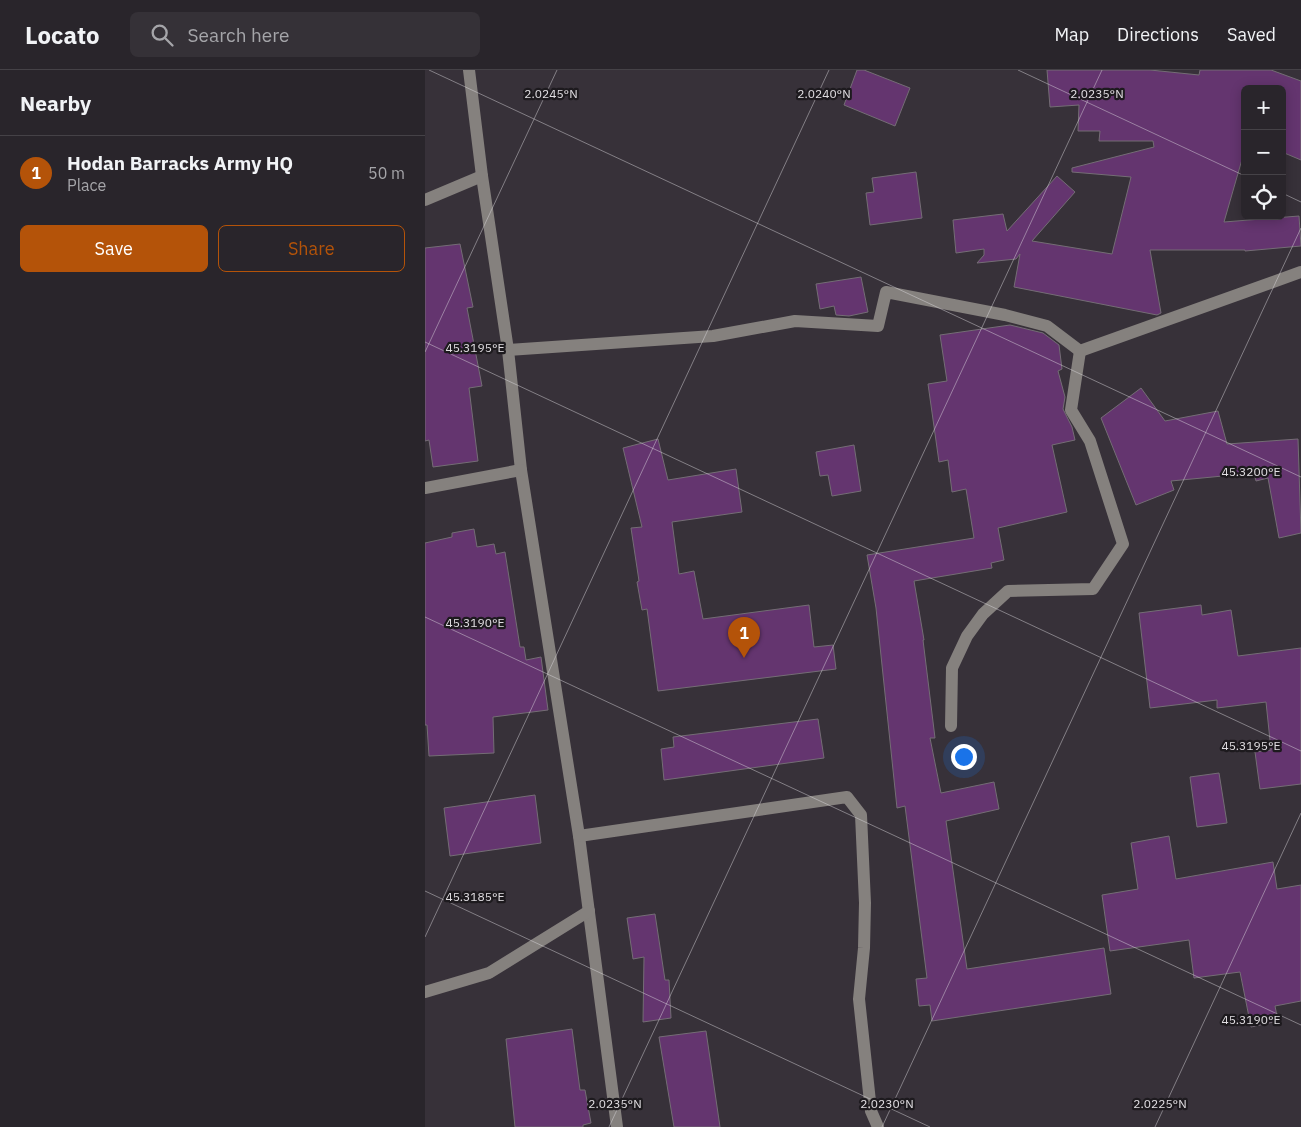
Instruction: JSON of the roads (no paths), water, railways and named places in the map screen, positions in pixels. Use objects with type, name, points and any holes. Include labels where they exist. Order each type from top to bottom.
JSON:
[{"type":"street","points":[[469,70],[482,176],[508,350],[521,470],[579,836],[617,1127]]},
{"type":"street","points":[[425,200],[482,176]]},
{"type":"street","points":[[1080,351],[1301,272]]},
{"type":"street","points":[[508,350],[713,336],[795,321],[878,326],[886,292],[1005,315],[1047,326],[1080,351]]},
{"type":"street","points":[[951,726],[952,668],[967,636],[983,614],[1008,591],[1093,588],[1123,544],[1090,441],[1071,410],[1080,351]]},
{"type":"street","points":[[425,488],[521,470]]},
{"type":"street","points":[[579,836],[847,797],[861,815],[865,903],[864,948],[859,999],[871,1112],[878,1127]]},
{"type":"street","points":[[425,992],[489,973],[589,911]]},
{"type":"place","name":"Hodan Barracks Army HQ","points":[[744,658]]}]
